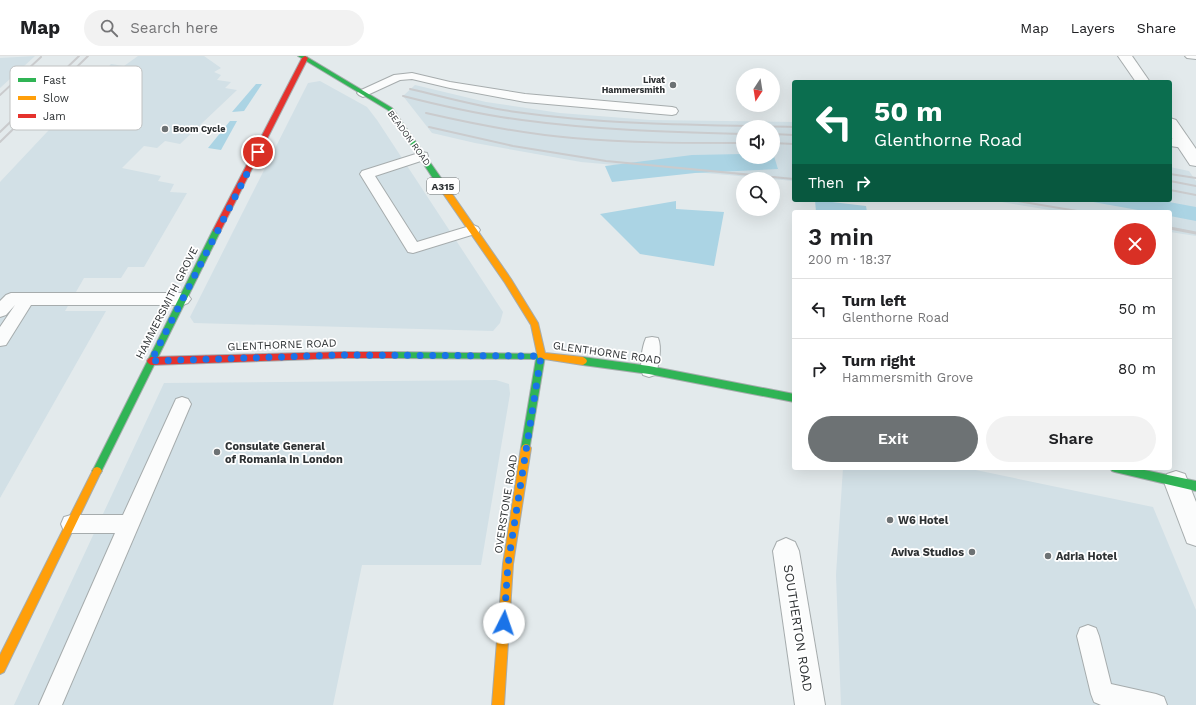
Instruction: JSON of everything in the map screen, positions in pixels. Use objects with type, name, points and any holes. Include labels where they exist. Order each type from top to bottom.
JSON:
[{"type":"street","points":[[1125,56],[1142,80]]},
{"type":"street","name":"BEADON ROAD","points":[[303,57],[390,109],[508,281],[535,326],[541,356]]},
{"type":"street","name":"HAMMERSMITH GROVE","points":[[0,668],[303,57]]},
{"type":"street","points":[[1172,129],[1177,143],[1196,161]]},
{"type":"street","name":"GLENTHORNE ROAD","points":[[151,361],[342,355],[541,356],[649,370],[792,398]]},
{"type":"street","name":"OVERSTONE ROAD","points":[[498,705],[508,564],[541,356]]},
{"type":"street","points":[[1124,470],[1186,484],[1196,534]]},
{"type":"street","name":"SOUTHERTON ROAD","points":[[786,551],[810,705]]},
{"type":"lane","points":[[1191,56],[1196,56]]},
{"type":"lane","points":[[363,93],[398,78],[412,76],[450,85],[525,98],[672,111]]},
{"type":"lane","points":[[422,156],[367,174],[413,248],[473,230]]},
{"type":"lane","points":[[0,311],[11,299],[183,299]]},
{"type":"lane","points":[[0,340],[27,299]]},
{"type":"lane","points":[[649,370],[652,343]]},
{"type":"lane","points":[[50,705],[182,404]]},
{"type":"lane","points":[[71,524],[129,524]]},
{"type":"lane","points":[[1088,636],[1102,694],[1156,705]]},
{"type":"shaded area","points":[[35,56],[24,66],[10,66],[10,79],[0,88],[0,58]]},
{"type":"shaded area","points":[[138,56],[204,56],[221,68],[214,72],[221,75],[217,80],[231,82],[225,88],[237,90],[180,144],[165,141],[157,148],[144,146],[122,168],[161,176],[158,181],[174,184],[170,192],[187,193],[144,267],[128,267],[121,278],[84,278],[65,311],[106,311],[0,498],[0,182],[49,130],[142,130],[142,66],[124,66]]},
{"type":"shaded area","points":[[111,64],[124,66],[109,66]]},
{"type":"shaded area","points":[[320,81],[367,107],[377,120],[503,312],[500,323],[493,331],[194,323],[190,317],[308,83]]},
{"type":"shaded area","points":[[256,84],[262,84],[244,111],[232,112]]},
{"type":"shaded area","points":[[415,85],[486,102],[560,113],[650,120],[736,121],[736,164],[780,164],[780,122],[792,122],[792,181],[780,180],[780,172],[736,172],[736,176],[581,162],[475,143],[432,133],[403,96]]},
{"type":"shaded area","points":[[230,121],[237,121],[221,150],[208,148]]},
{"type":"shaded area","points":[[736,154],[736,164],[776,164],[778,169],[695,173],[612,182],[605,166],[692,155]]},
{"type":"shaded area","points":[[1172,167],[1189,171],[1196,181],[1196,236],[1172,232],[1172,210],[1050,210],[1001,202],[1172,202]]},
{"type":"shaded area","points":[[676,201],[676,209],[724,212],[714,266],[640,254],[600,214]]},
{"type":"shaded area","points":[[815,202],[832,202],[866,206],[867,210],[816,210]]},
{"type":"shaded area","points":[[1093,202],[1169,202],[1196,207],[1196,221],[1172,216],[1172,210],[1138,210]]},
{"type":"shaded area","points":[[496,380],[509,384],[510,394],[481,565],[362,565],[333,705],[14,705],[164,383]]},
{"type":"shaded area","points":[[843,470],[976,470],[1153,507],[1196,610],[1196,705],[841,705],[836,575]]},
{"type":"railway","points":[[69,66],[79,56]]},
{"type":"railway","points":[[78,66],[88,56]]},
{"type":"railway","points":[[31,66],[41,57]]},
{"type":"railway","points":[[0,95],[10,86]]},
{"type":"railway","points":[[410,89],[463,102],[516,112],[585,120],[655,124],[792,127]]},
{"type":"railway","points":[[403,96],[477,113],[549,123],[632,130],[736,134]]},
{"type":"railway","points":[[426,113],[499,128],[573,138],[636,142],[736,143]]},
{"type":"railway","points":[[0,132],[10,122]]},
{"type":"railway","points":[[429,127],[513,146],[606,161],[792,179]]},
{"type":"railway","points":[[0,142],[12,130]]},
{"type":"railway","points":[[780,134],[792,135]]},
{"type":"railway","points":[[780,143],[792,144]]},
{"type":"railway","points":[[1172,174],[1196,178]]},
{"type":"railway","points":[[1172,181],[1196,186]]},
{"type":"railway","points":[[1172,190],[1196,195]]},
{"type":"railway","points":[[1023,202],[1071,210]]},
{"type":"railway","points":[[1172,228],[1196,233]]},
{"type":"traffic: fast","points":[[301,56],[390,109],[445,190]]},
{"type":"traffic: fast","points":[[97,471],[217,230]]},
{"type":"traffic: fast","points":[[391,355],[541,356],[526,448]]},
{"type":"traffic: fast","points":[[583,361],[649,370],[792,398]]},
{"type":"traffic: fast","points":[[1124,470],[1196,486]]},
{"type":"traffic: slow","points":[[445,190],[508,281],[535,325],[541,356],[583,361]]},
{"type":"traffic: slow","points":[[498,705],[508,564],[526,448]]},
{"type":"traffic: slow","points":[[0,668],[97,471]]},
{"type":"traffic: jam","points":[[217,230],[305,58]]},
{"type":"traffic: jam","points":[[151,361],[342,355],[391,355]]},
{"type":"place","name":"Livat Hammersmith","points":[[673,85]]},
{"type":"place","name":"Boom Cycle","points":[[165,129]]},
{"type":"place","name":"Consulate General of Romania in London","points":[[217,452]]},
{"type":"place","name":"W6 Hotel","points":[[890,520]]},
{"type":"place","name":"Aviva Studios","points":[[972,552]]},
{"type":"place","name":"Adria Hotel","points":[[1048,556]]},
{"type":"route","points":[[258,152],[151,361],[342,355],[541,356],[508,564],[504,623]]}]
